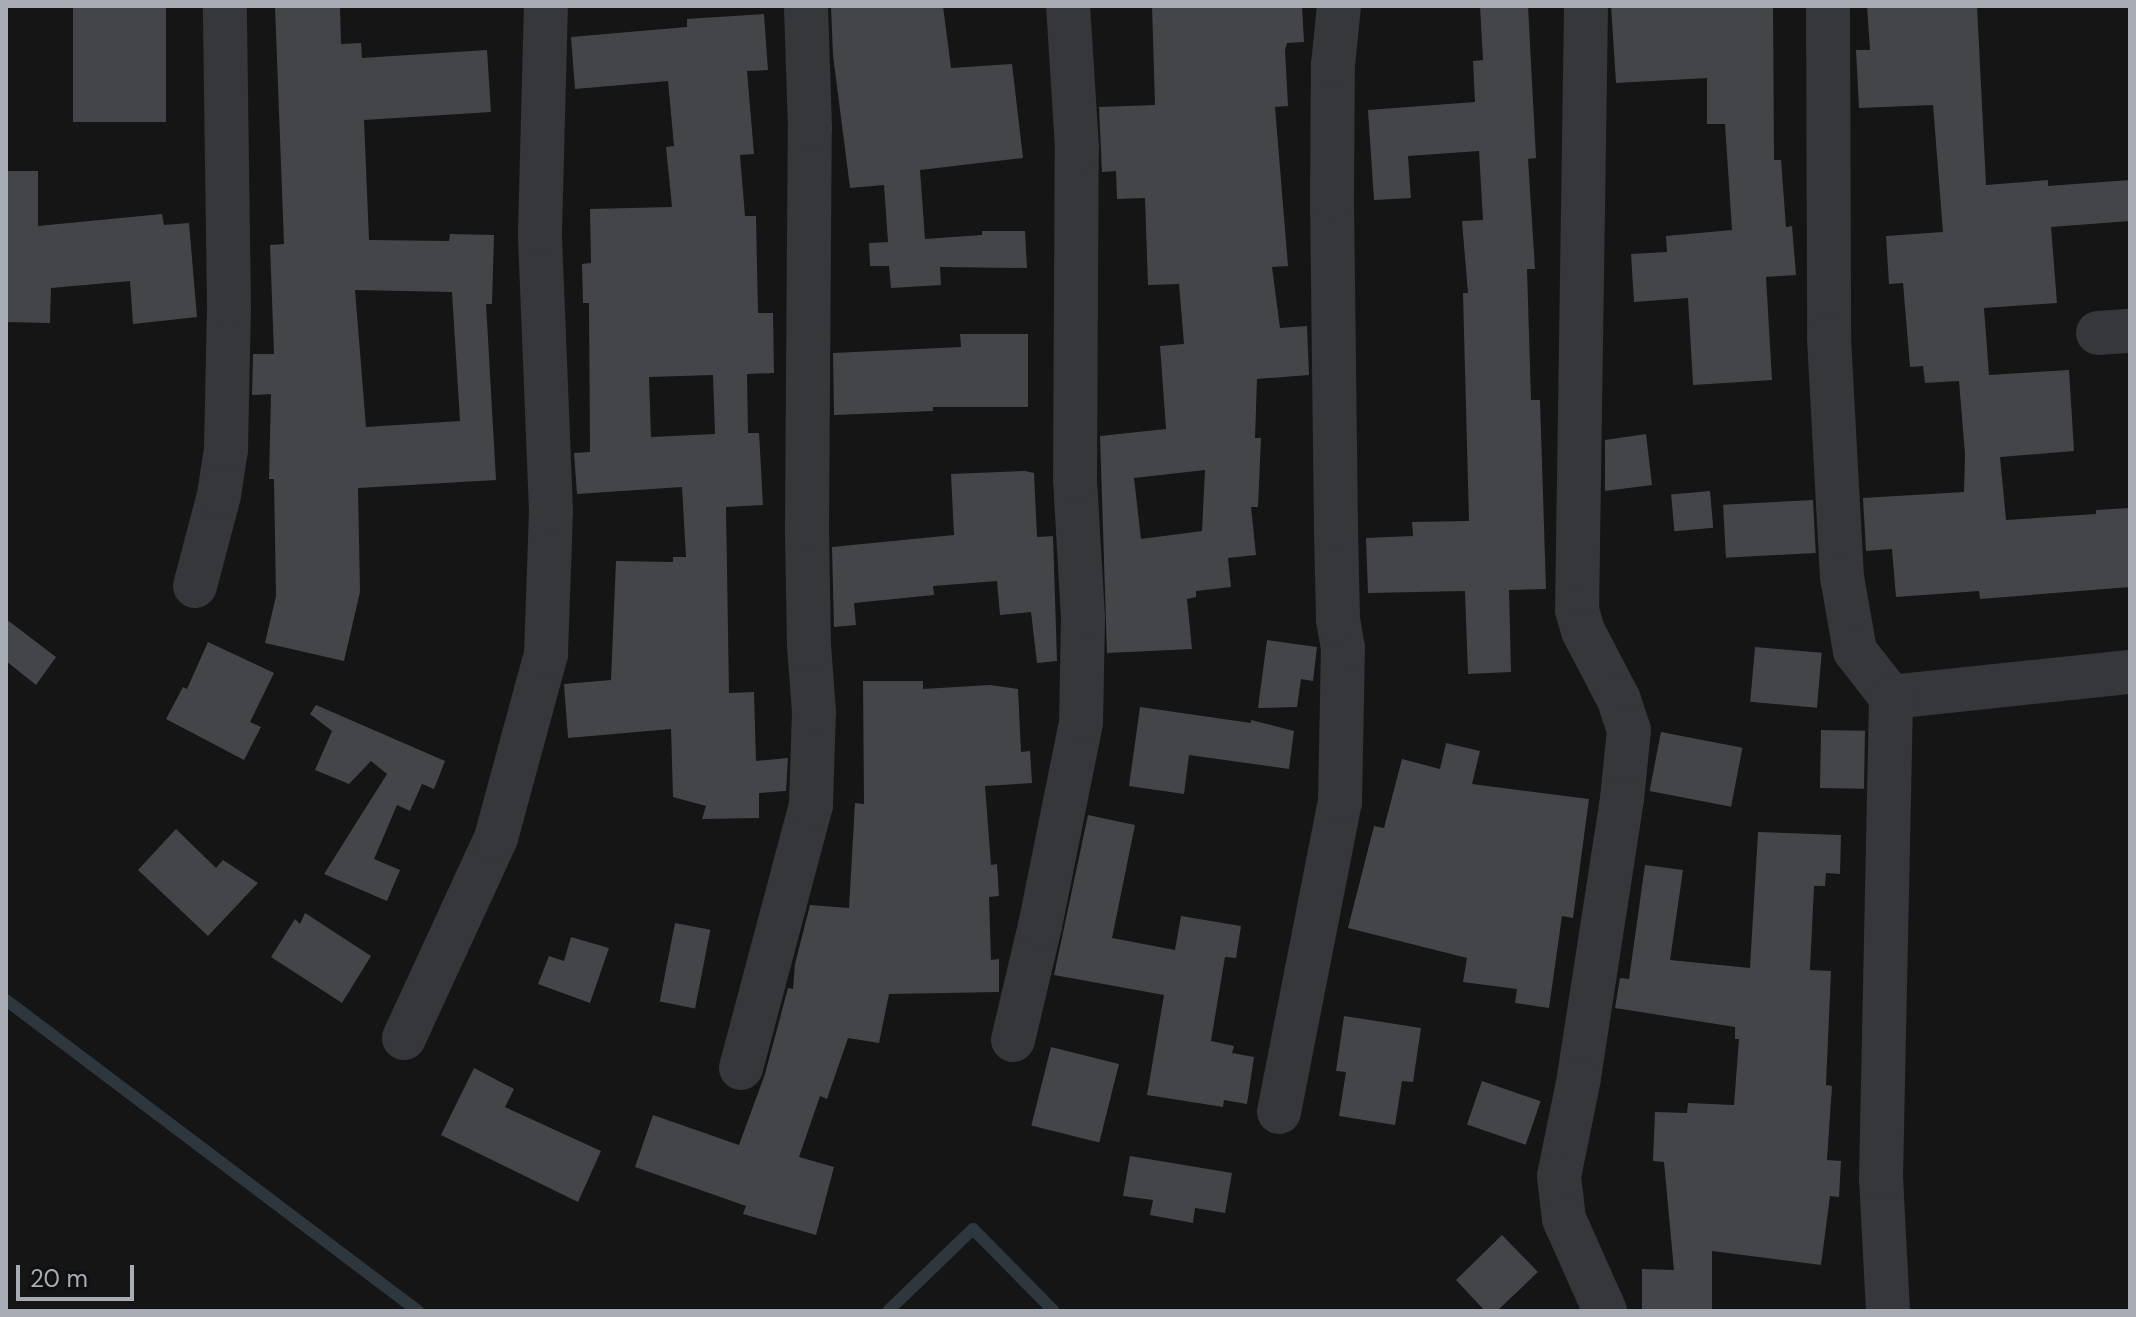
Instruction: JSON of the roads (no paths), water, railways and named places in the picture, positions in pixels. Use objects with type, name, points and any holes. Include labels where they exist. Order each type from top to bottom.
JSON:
[{"type":"street","points":[[195,586],[219,495],[226,449],[229,307],[225,6]]},
{"type":"street","points":[[404,1038],[496,838],[546,654],[551,511],[540,232],[546,6]]},
{"type":"street","points":[[741,1068],[811,805],[814,712],[809,646],[807,526],[810,128],[806,6]]},
{"type":"street","points":[[1013,1040],[1040,926],[1081,722],[1083,618],[1075,480],[1077,148],[1068,6]]},
{"type":"street","points":[[1279,1112],[1340,802],[1343,648],[1338,619],[1332,195],[1333,65],[1339,6]]},
{"type":"street","points":[[1586,6],[1577,610],[1583,631],[1619,700],[1629,730],[1605,908],[1559,1176],[1564,1219],[1605,1311]]},
{"type":"street","points":[[1828,6],[1829,338],[1842,577],[1855,651],[1891,697],[1881,1178],[1888,1311]]},
{"type":"street","points":[[1891,697],[2130,672]]},
{"type":"waterway","points":[[6,1000],[418,1311]]},
{"type":"waterway","points":[[888,1311],[973,1229],[1054,1311]]}]
